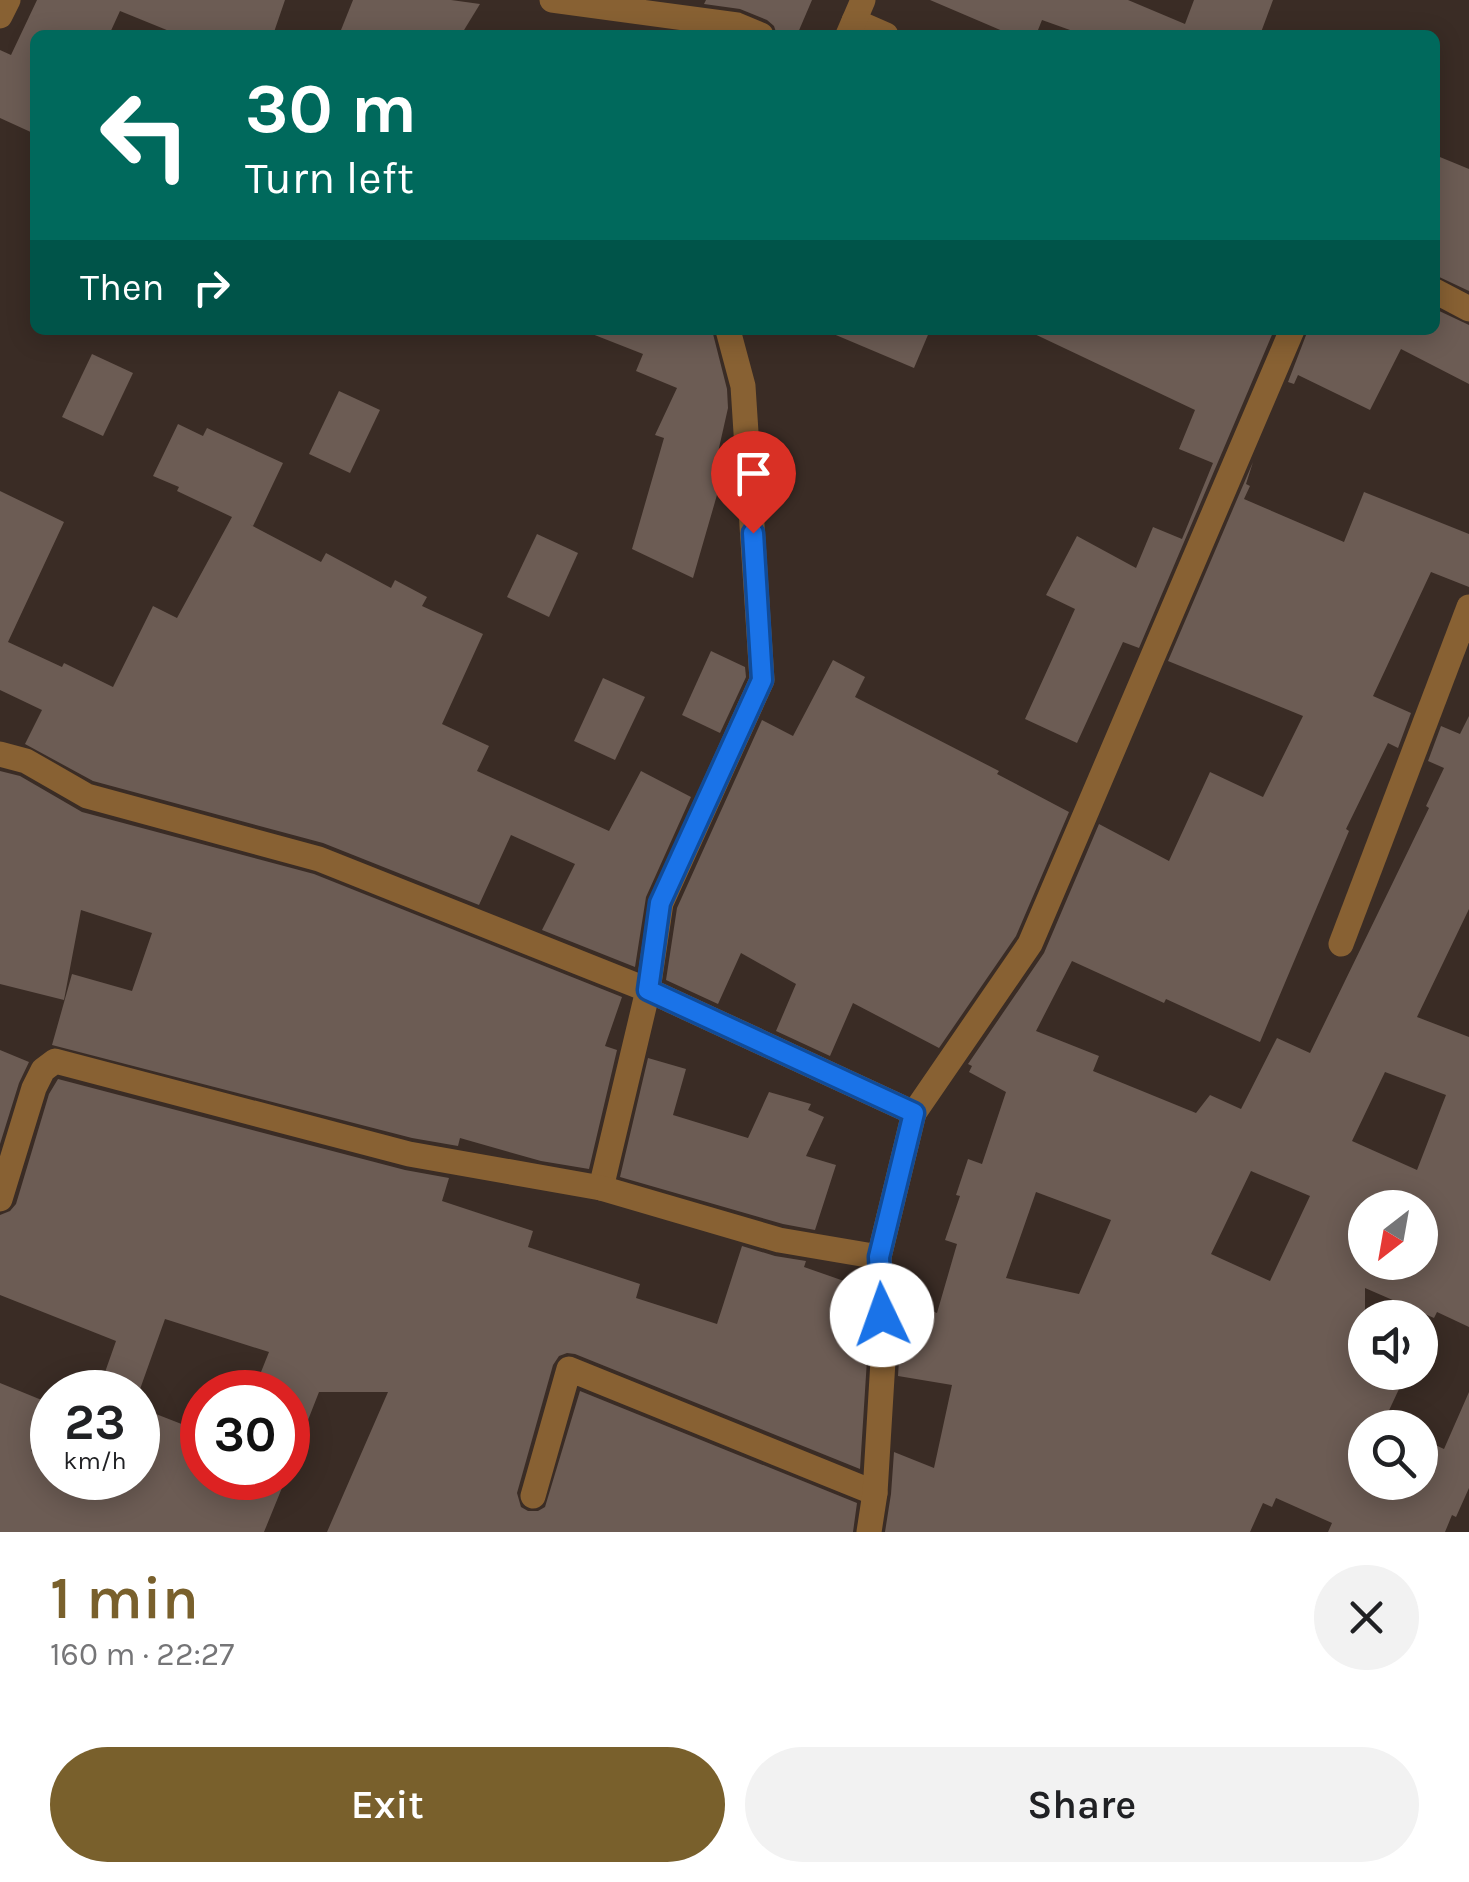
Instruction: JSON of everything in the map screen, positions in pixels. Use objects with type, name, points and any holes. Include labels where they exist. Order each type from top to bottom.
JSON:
[{"type":"street","points":[[0,16],[8,0]]},
{"type":"street","points":[[552,0],[736,25],[748,30]]},
{"type":"street","points":[[1440,293],[1469,309]]},
{"type":"street","points":[[601,1188],[648,990],[660,903],[762,680],[743,386],[729,335]]},
{"type":"street","points":[[870,1532],[884,1344],[879,1257],[914,1113],[1030,944],[1290,335]]},
{"type":"street","points":[[1342,944],[1469,608]]},
{"type":"street","points":[[0,754],[26,761],[87,796],[319,860],[648,990],[914,1113]]},
{"type":"street","points":[[0,1198],[34,1088],[44,1070],[55,1061],[408,1154],[601,1188],[780,1240],[879,1257]]},
{"type":"street","points":[[534,1496],[569,1369],[875,1492]]},
{"type":"building","points":[[37,0],[285,0],[275,30],[167,30],[120,11],[111,30],[30,30],[30,132],[0,118],[0,50],[11,55]]},
{"type":"building","points":[[353,0],[451,0],[480,4],[464,30],[341,30]]},
{"type":"building","points":[[706,0],[812,0],[799,30],[775,30],[767,20],[740,9],[704,4]]},
{"type":"building","points":[[930,0],[1128,0],[1185,24],[1194,0],[1273,0],[1262,30],[1070,30],[1042,20],[1038,30],[1000,30]]},
{"type":"building","points":[[1440,157],[1469,169],[1469,291],[1440,277]]},
{"type":"building","points":[[1440,311],[1469,325],[1469,384],[1401,349],[1370,410],[1298,375],[1294,384],[1288,382],[1306,335],[1440,335]]},
{"type":"building","points":[[595,335],[713,335],[727,389],[728,408],[712,479],[721,481],[693,578],[632,549],[664,438],[655,435],[677,388],[636,371],[643,354]]},
{"type":"building","points":[[836,335],[928,335],[914,368]]},
{"type":"building","points":[[1037,335],[1272,335],[1139,648],[1123,642],[1077,743],[1025,719],[1075,609],[1046,595],[1077,536],[1136,568],[1153,527],[1182,539],[1213,463],[1179,449],[1195,410]]},
{"type":"building","points":[[92,354],[133,373],[103,436],[62,417]]},
{"type":"building","points":[[339,391],[380,410],[350,473],[309,454]]},
{"type":"building","points":[[178,424],[203,436],[207,428],[283,463],[253,526],[249,524],[321,562],[326,553],[391,588],[395,580],[427,597],[422,606],[483,634],[442,724],[489,746],[477,771],[609,831],[641,771],[691,797],[646,897],[635,967],[542,930],[575,864],[511,835],[479,905],[323,843],[93,781],[25,744],[42,710],[0,690],[0,491],[64,522],[8,642],[113,687],[153,606],[177,618],[232,517],[153,476]]},
{"type":"building","points":[[1253,462],[1244,499],[1344,542],[1364,492],[1469,534],[1469,587],[1431,572],[1373,696],[1411,713],[1398,748],[1388,743],[1346,829],[1349,831],[1260,1042],[1072,961],[1036,1031],[1099,1056],[1093,1071],[1196,1113],[1210,1095],[1241,1109],[1277,1038],[1310,1053],[1429,808],[1426,806],[1444,768],[1428,761],[1441,726],[1460,734],[1469,716],[1469,909],[1417,1017],[1469,1037],[1469,1327],[1438,1312],[1438,1300],[1393,1300],[1365,1288],[1365,1300],[1348,1300],[1348,1390],[1399,1390],[1389,1410],[1348,1410],[1348,1500],[1438,1500],[1438,1446],[1444,1449],[1469,1392],[1469,1488],[1456,1517],[1452,1515],[1445,1532],[1328,1532],[1332,1523],[1276,1498],[1272,1507],[1263,1503],[1250,1532],[885,1532],[894,1452],[934,1468],[952,1385],[898,1376],[898,1299],[937,1313],[957,1244],[945,1240],[960,1196],[956,1195],[968,1159],[982,1164],[1006,1092],[969,1072],[972,1066],[968,1064],[1044,953],[1099,824],[1169,861],[1210,772],[1263,797],[1303,716],[1168,661]],"holes":[[[1385,1072],[1446,1095],[1417,1170],[1352,1141]],[[1251,1171],[1310,1196],[1270,1281],[1211,1254]],[[1036,1192],[1111,1220],[1079,1294],[1006,1278]]]},
{"type":"building","points":[[537,534],[578,553],[549,617],[507,597]]},
{"type":"building","points":[[711,651],[745,667],[746,677],[720,733],[682,715]]},
{"type":"building","points":[[833,660],[865,677],[855,697],[1069,812],[1016,936],[939,1048],[853,1003],[830,1056],[776,1031],[796,984],[741,953],[718,1004],[666,980],[677,908],[762,720],[793,736]]},
{"type":"building","points":[[603,678],[645,697],[615,760],[574,741]]},
{"type":"building","points":[[0,771],[20,776],[82,812],[314,874],[622,997],[605,1046],[617,1050],[589,1169],[541,1161],[460,1138],[458,1146],[412,1138],[52,1045],[72,974],[132,991],[152,933],[81,910],[64,1000],[0,984]]},
{"type":"building","points":[[0,1050],[29,1062],[0,1144]]},
{"type":"building","points":[[648,1058],[686,1069],[673,1115],[748,1138],[769,1092],[811,1104],[808,1110],[824,1117],[806,1156],[836,1165],[815,1230],[620,1177]]},
{"type":"building","points":[[58,1079],[405,1170],[449,1178],[442,1201],[533,1231],[528,1247],[640,1284],[636,1298],[717,1324],[742,1246],[806,1261],[804,1267],[864,1288],[868,1344],[860,1469],[567,1353],[553,1365],[517,1493],[521,1507],[528,1511],[545,1507],[580,1391],[857,1503],[853,1532],[327,1532],[388,1392],[319,1392],[310,1415],[310,1370],[262,1370],[269,1352],[165,1319],[147,1370],[106,1370],[116,1341],[0,1295],[0,1215],[16,1204],[49,1094]]},
{"type":"building","points":[[0,1383],[30,1395],[30,1500],[160,1500],[160,1416],[180,1423],[180,1500],[277,1500],[264,1532],[0,1532]]},
{"type":"route","points":[[753,533],[762,680],[660,903],[648,990],[914,1113],[879,1257],[882,1315]]}]
